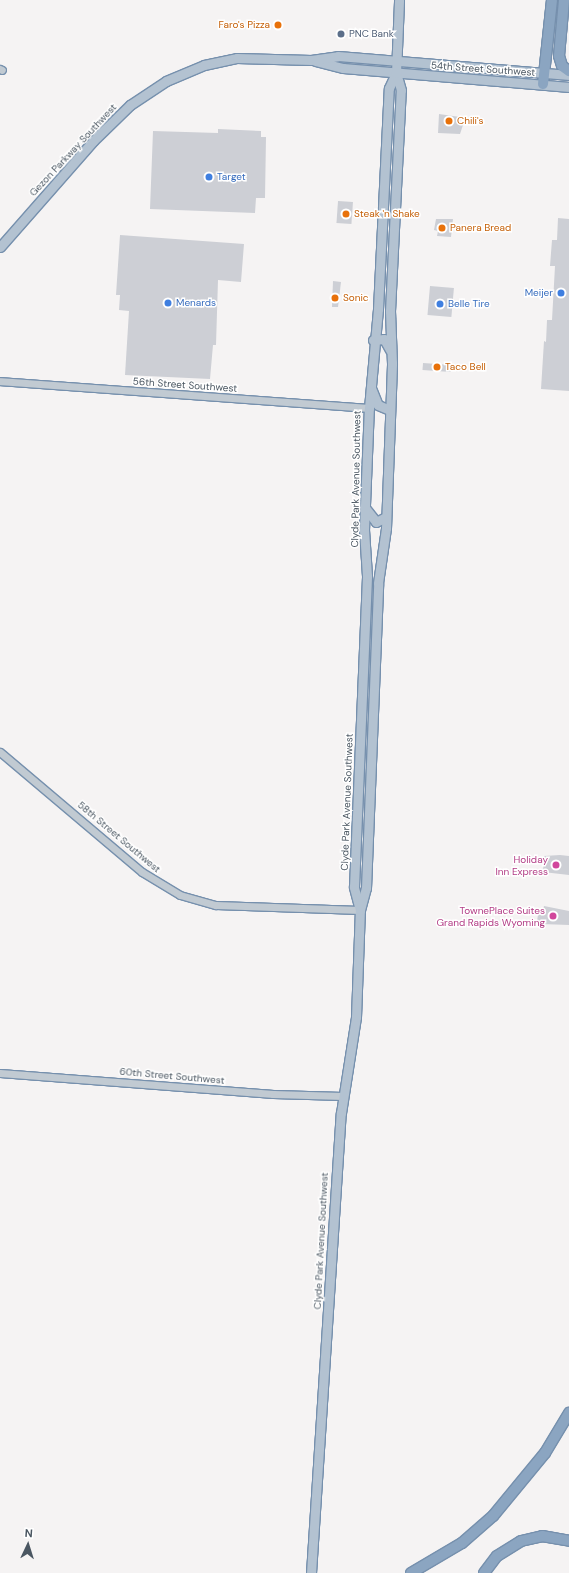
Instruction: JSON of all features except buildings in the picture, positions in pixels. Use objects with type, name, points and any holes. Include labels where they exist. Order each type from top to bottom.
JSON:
[{"type":"highway","points":[[543,84],[552,0]]},
{"type":"highway","points":[[564,0],[559,56],[562,66],[569,72]]},
{"type":"highway","points":[[411,1573],[456,1547],[494,1516],[545,1454],[569,1413]]},
{"type":"highway","points":[[484,1573],[497,1556],[521,1541],[542,1536],[569,1541]]},
{"type":"main road","name":"Clyde Park Avenue Southwest","points":[[311,1573],[343,1096],[356,1017],[360,910],[366,888],[377,619],[386,517],[393,359],[390,311],[401,90],[396,73],[399,0]]},
{"type":"main road","name":"Gezon Parkway Southwest","points":[[0,247],[110,124],[138,98],[166,81],[190,70],[229,59],[312,60],[338,56],[396,61]]},
{"type":"main road","name":"Gezon Parkway Southwest","points":[[312,60],[338,67],[396,73]]},
{"type":"main road","name":"54th Street Southwest","points":[[396,61],[569,75]]},
{"type":"main road","name":"Clyde Park Avenue Southwest","points":[[360,910],[354,886],[366,603],[365,506],[369,408],[373,340],[378,309],[389,88],[396,73]]},
{"type":"main road","name":"54th Street Southwest","points":[[396,73],[569,87]]},
{"type":"main road","points":[[373,340],[386,340],[393,359]]},
{"type":"main road","points":[[370,386],[378,405],[390,410]]},
{"type":"main road","points":[[365,506],[372,521],[381,522],[386,517]]},
{"type":"main road","points":[[366,603],[370,615],[377,619]]},
{"type":"street","name":"56th Street Southwest","points":[[0,381],[369,408]]},
{"type":"street","name":"58th Street Southwest","points":[[0,752],[142,872],[180,895],[216,905],[360,910]]},
{"type":"street","name":"60th Street Southwest","points":[[0,1073],[273,1094],[343,1096]]},
{"type":"place","name":"Faro's Pizza","points":[[278,25]]},
{"type":"place","name":"PNC Bank","points":[[341,34]]},
{"type":"place","name":"Chili's","points":[[449,121]]},
{"type":"place","name":"Target","points":[[209,177]]},
{"type":"place","name":"Steak 'n Shake","points":[[346,214]]},
{"type":"place","name":"Panera Bread","points":[[442,228]]},
{"type":"place","name":"Meijer","points":[[561,293]]},
{"type":"place","name":"Sonic","points":[[335,298]]},
{"type":"place","name":"Menards","points":[[168,303]]},
{"type":"place","name":"Belle Tire","points":[[440,304]]},
{"type":"place","name":"Taco Bell","points":[[437,367]]},
{"type":"place","name":"Holiday Inn Express","points":[[556,865]]},
{"type":"place","name":"TownePlace Suites Grand Rapids Wyoming","points":[[553,916]]}]
